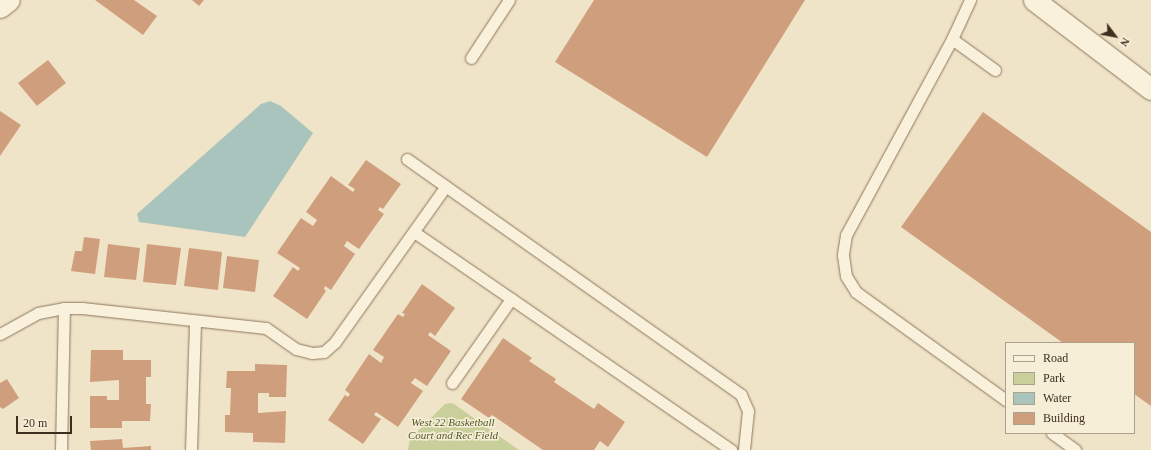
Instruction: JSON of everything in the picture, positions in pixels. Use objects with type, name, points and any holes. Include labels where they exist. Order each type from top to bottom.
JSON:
[{"type":"street","points":[[1034,0],[1151,89]]},
{"type":"lane","points":[[471,58],[509,0]]},
{"type":"lane","points":[[970,0],[952,39],[846,235],[843,255],[846,276],[856,292],[1005,399]]},
{"type":"lane","points":[[952,39],[994,70]]},
{"type":"lane","points":[[407,159],[741,395],[748,411],[744,450]]},
{"type":"lane","points":[[0,334],[38,313],[64,308],[266,328],[296,349],[312,353],[324,352],[336,342],[446,186]]},
{"type":"lane","points":[[414,232],[730,450]]},
{"type":"lane","points":[[452,383],[511,299]]},
{"type":"lane","points":[[61,450],[64,308]]},
{"type":"lane","points":[[191,450],[195,320]]},
{"type":"lane","points":[[1053,434],[1075,450]]},
{"type":"green space","name":"West 22 Basketball Court and Rec Field","points":[[445,404],[454,404],[519,450],[408,450],[410,439]]},
{"type":"water","points":[[270,101],[281,106],[313,133],[245,237],[139,222],[137,214],[261,104]]},
{"type":"building","points":[[95,0],[134,0],[157,16],[143,35]]},
{"type":"building","points":[[192,0],[204,0],[199,6]]},
{"type":"building","points":[[594,0],[805,0],[707,157],[555,62]]},
{"type":"building","points":[[48,60],[66,83],[37,106],[18,83]]},
{"type":"building","points":[[0,111],[21,125],[0,156]]},
{"type":"building","points":[[983,112],[1151,232],[1151,406],[1135,395],[1135,342],[1062,342],[901,227]]},
{"type":"building","points":[[366,160],[401,184],[383,209],[380,207],[378,210],[384,214],[359,249],[347,241],[344,246],[355,254],[331,290],[325,286],[324,289],[326,291],[307,319],[273,296],[293,267],[298,271],[300,268],[277,253],[301,218],[313,226],[317,220],[306,212],[331,176],[353,192],[355,189],[348,185]]},
{"type":"building","points":[[84,237],[100,239],[95,274],[71,271],[75,251],[82,251]]},
{"type":"building","points":[[108,244],[140,248],[136,280],[104,277]]},
{"type":"building","points":[[147,244],[181,248],[176,285],[143,282]]},
{"type":"building","points":[[189,248],[222,252],[218,290],[184,286]]},
{"type":"building","points":[[227,256],[259,260],[255,292],[223,288]]},
{"type":"building","points":[[422,284],[455,308],[435,336],[430,332],[428,335],[451,351],[427,386],[415,378],[411,383],[423,391],[398,427],[376,412],[374,415],[381,419],[363,444],[328,420],[345,395],[348,397],[350,394],[345,390],[369,354],[381,363],[384,357],[373,350],[398,314],[403,317],[405,314],[402,313]]},
{"type":"building","points":[[503,338],[532,358],[529,361],[556,379],[554,382],[594,409],[598,403],[625,422],[608,447],[600,441],[594,450],[543,450],[492,415],[489,418],[461,399]]},
{"type":"building","points":[[91,350],[123,350],[123,360],[151,360],[151,377],[146,377],[146,404],[151,404],[150,421],[122,421],[122,428],[90,428],[90,396],[107,396],[107,400],[119,400],[119,380],[90,382]]},
{"type":"building","points":[[255,364],[287,365],[286,397],[269,397],[269,393],[258,393],[258,413],[286,411],[285,443],[253,442],[253,433],[225,432],[225,415],[230,415],[231,388],[226,388],[227,371],[255,371]]},
{"type":"building","points":[[7,379],[19,398],[3,409],[0,407],[0,383]]},
{"type":"building","points":[[122,439],[123,448],[151,446],[151,450],[91,450],[90,441]]}]
